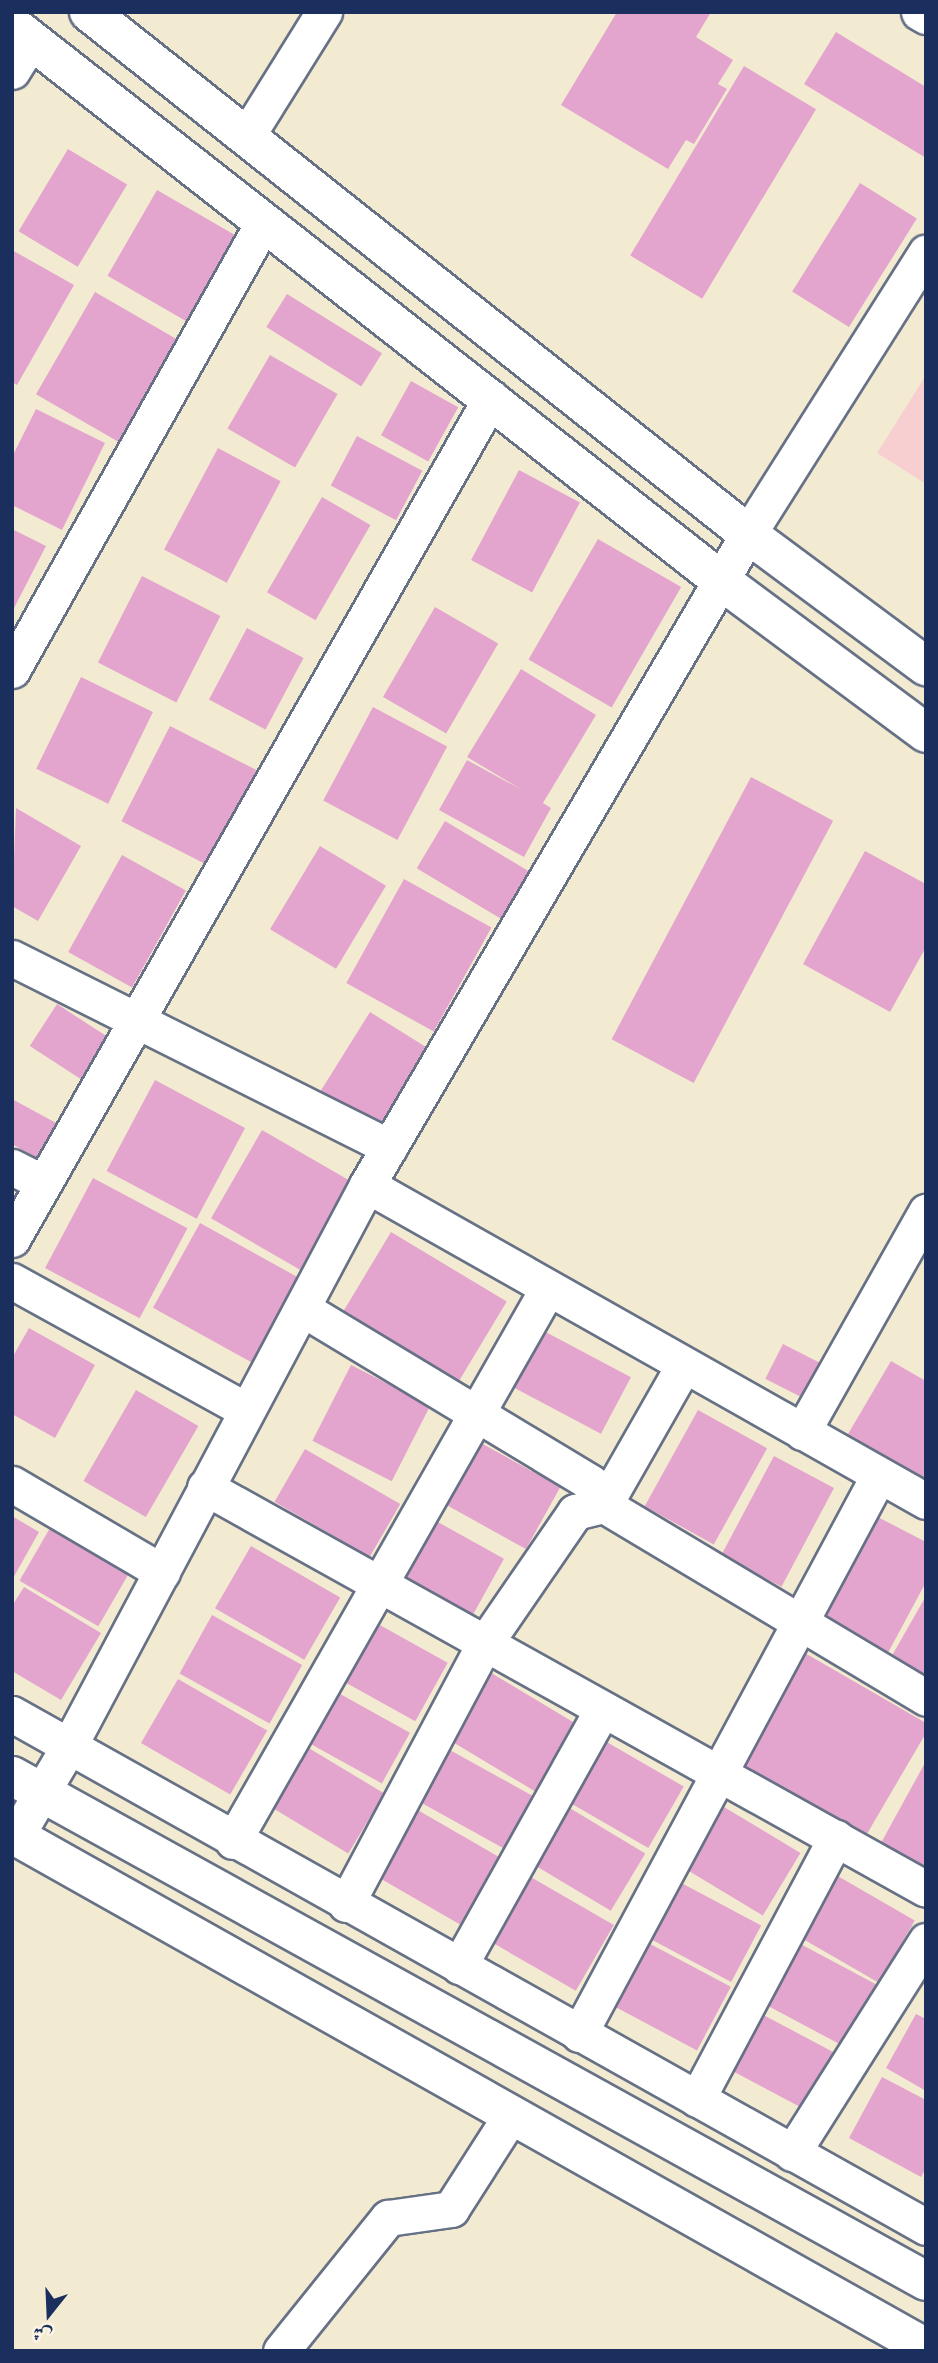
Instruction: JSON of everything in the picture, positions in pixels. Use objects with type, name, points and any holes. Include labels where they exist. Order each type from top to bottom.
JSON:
[{"type":"main road","points":[[89,12],[248,134],[748,534],[926,666]]},
{"type":"main road","points":[[18,46],[263,223],[491,398],[723,582],[926,733]]},
{"type":"main road","points":[[27,1784],[926,2281]]},
{"type":"main road","points":[[14,1835],[926,2348]]},
{"type":"street","points":[[248,134],[324,12]]},
{"type":"street","points":[[919,12],[926,16]]},
{"type":"street","points":[[12,670],[263,223]]},
{"type":"street","points":[[14,1835],[27,1784],[69,1746],[367,1185],[723,582],[748,534],[926,252]]},
{"type":"street","points":[[12,1239],[27,1175],[140,1020],[491,398]]},
{"type":"street","points":[[12,958],[389,1147]]},
{"type":"street","points":[[367,1185],[926,1501]]},
{"type":"street","points":[[802,1432],[926,1212]]},
{"type":"street","points":[[12,1281],[246,1410]]},
{"type":"street","points":[[233,1841],[548,1288]]},
{"type":"street","points":[[303,1309],[591,1483],[604,1505],[926,1698]]},
{"type":"street","points":[[346,1904],[485,1643],[575,1512],[604,1505],[684,1365]]},
{"type":"street","points":[[579,2034],[797,1623],[879,1475]]},
{"type":"street","points":[[12,1484],[162,1572]]},
{"type":"street","points":[[205,1487],[926,1889]]},
{"type":"street","points":[[459,1966],[602,1710]]},
{"type":"street","points":[[12,1714],[233,1841],[926,2227]]},
{"type":"street","points":[[697,2099],[836,1838]]},
{"type":"street","points":[[792,2153],[926,1941]]},
{"type":"street","points":[[281,2351],[388,2218],[451,2208],[511,2115]]},
{"type":"shaded area","points":[[926,375],[926,484],[877,453]]},
{"type":"building","points":[[617,12],[711,12],[696,37],[733,60],[718,84],[727,89],[694,144],[686,140],[668,169],[561,105]]},
{"type":"building","points":[[836,32],[926,87],[926,158],[804,84]]},
{"type":"building","points":[[744,66],[816,109],[702,299],[630,255]]},
{"type":"building","points":[[68,149],[127,185],[78,267],[19,231]]},
{"type":"building","points":[[860,183],[917,219],[849,327],[792,292]]},
{"type":"building","points":[[157,190],[236,236],[186,321],[108,276]]},
{"type":"building","points":[[12,250],[74,285],[17,385],[12,382]]},
{"type":"building","points":[[95,292],[187,345],[128,447],[36,394]]},
{"type":"building","points":[[287,294],[382,353],[361,386],[266,327]]},
{"type":"building","points":[[270,355],[338,394],[295,468],[228,429]]},
{"type":"building","points":[[411,381],[458,407],[428,461],[381,435]]},
{"type":"building","points":[[36,409],[105,443],[62,530],[12,505],[12,457]]},
{"type":"building","points":[[357,436],[422,471],[396,520],[331,485]]},
{"type":"building","points":[[218,448],[281,481],[227,583],[164,550]]},
{"type":"building","points":[[519,470],[580,502],[532,592],[471,560]]},
{"type":"building","points":[[322,497],[370,525],[315,620],[267,592]]},
{"type":"building","points":[[12,529],[46,546],[12,612]]},
{"type":"building","points":[[598,539],[681,587],[612,707],[528,659]]},
{"type":"building","points":[[142,576],[220,616],[176,702],[98,662]]},
{"type":"building","points":[[435,607],[498,644],[446,734],[383,697]]},
{"type":"building","points":[[247,628],[304,658],[265,730],[209,700]]},
{"type":"building","points":[[521,669],[596,715],[543,803],[551,808],[524,857],[439,810],[467,760],[522,790],[467,757]]},
{"type":"building","points":[[81,677],[153,712],[108,804],[36,769]]},
{"type":"building","points":[[373,707],[447,746],[397,840],[323,801]]},
{"type":"building","points":[[170,726],[256,770],[208,865],[121,821]]},
{"type":"building","points":[[751,777],[833,821],[694,1083],[612,1039]]},
{"type":"building","points":[[16,808],[81,846],[38,921],[12,906]]},
{"type":"building","points":[[445,821],[536,876],[508,923],[417,868]]},
{"type":"building","points":[[320,846],[386,886],[336,969],[270,929]]},
{"type":"building","points":[[865,851],[926,884],[926,947],[890,1012],[803,964]]},
{"type":"building","points":[[122,855],[186,890],[132,987],[68,952]]},
{"type":"building","points":[[404,879],[491,927],[434,1032],[346,983]]},
{"type":"building","points":[[57,1004],[119,1044],[92,1086],[30,1046]]},
{"type":"building","points":[[370,1012],[432,1051],[382,1131],[320,1093]]},
{"type":"building","points":[[155,1080],[245,1128],[197,1219],[107,1171]]},
{"type":"building","points":[[12,1099],[69,1130],[49,1165],[12,1144]]},
{"type":"building","points":[[262,1130],[356,1184],[305,1273],[211,1218]]},
{"type":"building","points":[[93,1178],[187,1228],[140,1318],[45,1268]]},
{"type":"building","points":[[200,1223],[300,1278],[253,1363],[153,1308]]},
{"type":"building","points":[[391,1232],[507,1302],[455,1387],[339,1318]]},
{"type":"building","points":[[29,1328],[95,1365],[55,1438],[12,1414],[12,1358]]},
{"type":"building","points":[[540,1329],[631,1377],[601,1434],[510,1386]]},
{"type":"building","points":[[783,1344],[831,1369],[813,1403],[765,1379]]},
{"type":"building","points":[[891,1361],[926,1381],[926,1480],[848,1434]]},
{"type":"building","points":[[351,1365],[430,1405],[392,1481],[312,1441]]},
{"type":"building","points":[[136,1390],[198,1426],[146,1517],[84,1481]]},
{"type":"building","points":[[698,1410],[767,1448],[714,1545],[645,1506]]},
{"type":"building","points":[[472,1438],[560,1487],[526,1549],[438,1500]]},
{"type":"building","points":[[305,1449],[400,1504],[370,1557],[274,1502]]},
{"type":"building","points":[[774,1456],[834,1488],[781,1587],[721,1555]]},
{"type":"building","points":[[870,1513],[926,1542],[926,1582],[882,1664],[810,1626]]},
{"type":"building","points":[[12,1516],[39,1532],[12,1580]]},
{"type":"building","points":[[427,1516],[504,1559],[473,1615],[396,1572]]},
{"type":"building","points":[[50,1528],[129,1574],[98,1626],[20,1581]]},
{"type":"building","points":[[251,1546],[340,1598],[304,1660],[215,1608]]},
{"type":"building","points":[[24,1587],[101,1633],[61,1700],[12,1671],[12,1606]]},
{"type":"building","points":[[926,1596],[926,1688],[886,1666]]},
{"type":"building","points":[[212,1615],[302,1665],[270,1724],[180,1674]]},
{"type":"building","points":[[369,1619],[448,1663],[415,1721],[337,1678]]},
{"type":"building","points":[[798,1649],[926,1723],[926,1733],[864,1839],[732,1762]]},
{"type":"building","points":[[488,1671],[579,1726],[538,1793],[447,1739]]},
{"type":"building","points":[[178,1679],[267,1730],[230,1795],[141,1743]]},
{"type":"building","points":[[333,1690],[410,1733],[382,1783],[305,1741]]},
{"type":"building","points":[[598,1737],[684,1786],[648,1848],[562,1798]]},
{"type":"building","points":[[302,1744],[384,1793],[348,1853],[266,1804]]},
{"type":"building","points":[[439,1744],[535,1797],[506,1850],[410,1796]]},
{"type":"building","points":[[926,1761],[926,1868],[881,1843]]},
{"type":"building","points":[[563,1804],[645,1853],[611,1911],[528,1861]]},
{"type":"building","points":[[719,1804],[800,1853],[763,1916],[681,1867]]},
{"type":"building","points":[[409,1805],[500,1858],[461,1925],[370,1873]]},
{"type":"building","points":[[829,1871],[915,1920],[879,1983],[793,1933]]},
{"type":"building","points":[[522,1872],[614,1925],[576,1991],[484,1938]]},
{"type":"building","points":[[672,1878],[761,1925],[731,1982],[642,1935]]},
{"type":"building","points":[[639,1938],[731,1987],[697,2050],[605,2002]]},
{"type":"building","points":[[793,1940],[876,1984],[843,2046],[760,2002]]},
{"type":"building","points":[[756,2011],[842,2057],[812,2113],[726,2068]]},
{"type":"building","points":[[916,2014],[926,2019],[926,2091],[886,2068]]},
{"type":"building","points":[[882,2077],[926,2100],[926,2168],[921,2177],[849,2138]]}]
